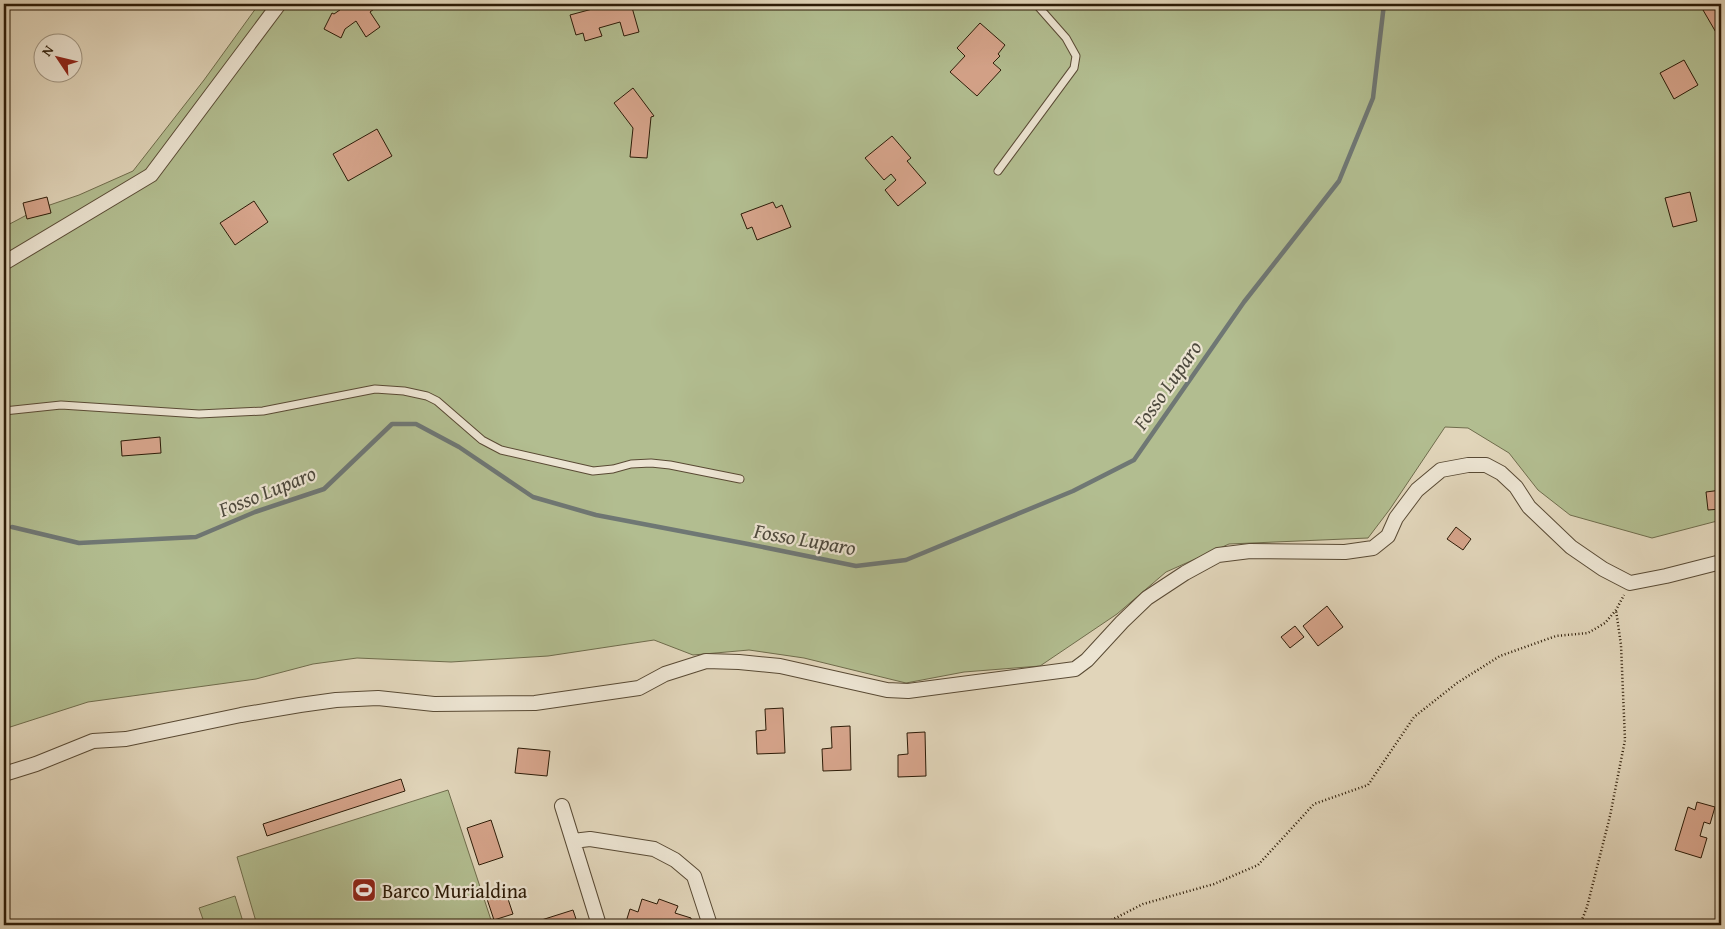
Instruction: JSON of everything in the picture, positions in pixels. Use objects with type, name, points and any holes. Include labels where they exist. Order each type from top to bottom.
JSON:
[{"type":"street","points":[[4,263],[151,174],[279,4]]},
{"type":"street","points":[[4,774],[93,742],[126,739],[241,715],[336,700],[378,698],[434,704],[535,703],[639,688],[665,674],[706,660],[780,666],[887,690],[908,691],[1075,669],[1087,660],[1147,598],[1185,573],[1218,555],[1250,550],[1345,552],[1373,548],[1388,536],[1396,518],[1417,490],[1441,470],[1468,465],[1486,465],[1501,473],[1516,486],[1529,507],[1571,546],[1603,569],[1630,583],[1721,562]]},
{"type":"street","points":[[562,806],[599,925]]},
{"type":"street","points":[[573,841],[590,839],[654,849],[675,860],[694,876],[710,925]]},
{"type":"lane","points":[[998,171],[1074,68],[1076,56],[1066,38],[1036,4]]},
{"type":"lane","points":[[4,411],[61,405],[199,414],[263,411],[375,389],[404,391],[427,396],[437,401],[482,440],[501,450],[593,471],[613,469],[631,464],[651,463],[740,479]]},
{"type":"path","points":[[1102,925],[1143,904],[1214,884],[1258,864],[1314,804],[1368,785],[1414,717],[1457,683],[1500,656],[1556,636],[1588,633],[1605,623],[1616,610],[1630,583]]},
{"type":"path","points":[[1580,925],[1587,907],[1608,825],[1625,740],[1621,645],[1616,610]]},
{"type":"green space","points":[[259,4],[1721,4],[1721,520],[1652,538],[1570,515],[1538,490],[1509,453],[1468,428],[1445,427],[1390,509],[1368,538],[1229,544],[1166,572],[1117,614],[1040,666],[964,672],[906,683],[804,658],[749,650],[693,655],[654,640],[548,656],[451,662],[357,658],[313,664],[256,679],[88,702],[4,729],[4,227],[38,209],[79,195],[133,171],[204,80]]},
{"type":"green space","name":"Barco Murialdina","points":[[448,790],[492,923],[486,925],[257,925],[237,857]]},
{"type":"green space","points":[[235,896],[244,925],[205,925],[199,908]]},
{"type":"building","points":[[346,4],[376,4],[378,6],[370,12],[380,27],[366,37],[356,21],[345,29],[341,38],[324,29],[332,13],[334,14]]},
{"type":"building","points":[[611,4],[631,4],[639,32],[624,36],[620,22],[599,28],[602,36],[585,41],[583,33],[576,35],[570,15]]},
{"type":"building","points":[[1714,4],[1721,4],[1721,41],[1703,10]]},
{"type":"building","points":[[980,23],[1005,45],[998,54],[1000,56],[993,63],[1001,70],[977,96],[950,72],[965,56],[957,48]]},
{"type":"building","points":[[1684,60],[1698,85],[1674,99],[1660,73]]},
{"type":"building","points":[[633,88],[654,116],[651,117],[647,158],[630,157],[633,128],[614,103]]},
{"type":"building","points":[[377,129],[392,156],[348,181],[333,154]]},
{"type":"building","points":[[892,136],[911,158],[907,161],[926,183],[898,206],[885,190],[896,180],[891,174],[884,180],[865,158]]},
{"type":"building","points":[[1690,192],[1697,221],[1673,227],[1665,198]]},
{"type":"building","points":[[47,197],[51,213],[27,219],[23,203]]},
{"type":"building","points":[[254,201],[268,222],[235,245],[220,223]]},
{"type":"building","points":[[773,202],[776,208],[782,205],[791,227],[757,240],[752,227],[747,229],[741,214]]},
{"type":"building","points":[[160,437],[161,453],[122,456],[121,441]]},
{"type":"building","points":[[1721,490],[1721,509],[1708,510],[1706,492]]},
{"type":"building","points":[[1456,527],[1471,539],[1463,550],[1447,539]]},
{"type":"building","points":[[1327,606],[1343,627],[1318,646],[1303,626]]},
{"type":"building","points":[[1295,626],[1304,637],[1290,648],[1281,637]]},
{"type":"building","points":[[783,708],[785,753],[757,754],[756,731],[766,730],[765,709]]},
{"type":"building","points":[[850,726],[851,770],[823,771],[822,749],[832,748],[831,727]]},
{"type":"building","points":[[925,732],[926,776],[898,777],[898,755],[908,754],[907,733]]},
{"type":"building","points":[[518,748],[550,751],[547,776],[515,773]]},
{"type":"building","points":[[401,779],[405,791],[267,836],[263,824]]},
{"type":"building","points":[[1697,802],[1715,807],[1710,824],[1704,822],[1700,836],[1707,838],[1701,858],[1675,850],[1688,807],[1695,810]]},
{"type":"building","points":[[491,820],[503,857],[479,865],[467,828]]},
{"type":"building","points":[[504,887],[513,914],[494,920],[485,893]]},
{"type":"building","points":[[642,899],[657,904],[659,899],[678,906],[675,913],[691,918],[692,925],[625,925],[630,909],[638,912]]},
{"type":"building","points":[[573,910],[578,925],[533,925],[532,923]]},
{"type":"building","points":[[954,922],[954,925],[913,925],[913,923]]},
{"type":"waterway","name":"Fosso Luparo","points":[[12,527],[79,543],[196,537],[255,512],[324,489],[392,424],[416,424],[459,447],[533,497],[596,515],[856,566],[906,560],[1073,491],[1134,460],[1244,302],[1339,181],[1373,98],[1384,4]]},
{"type":"place","name":"Barco Murialdina","points":[[364,890]]}]
